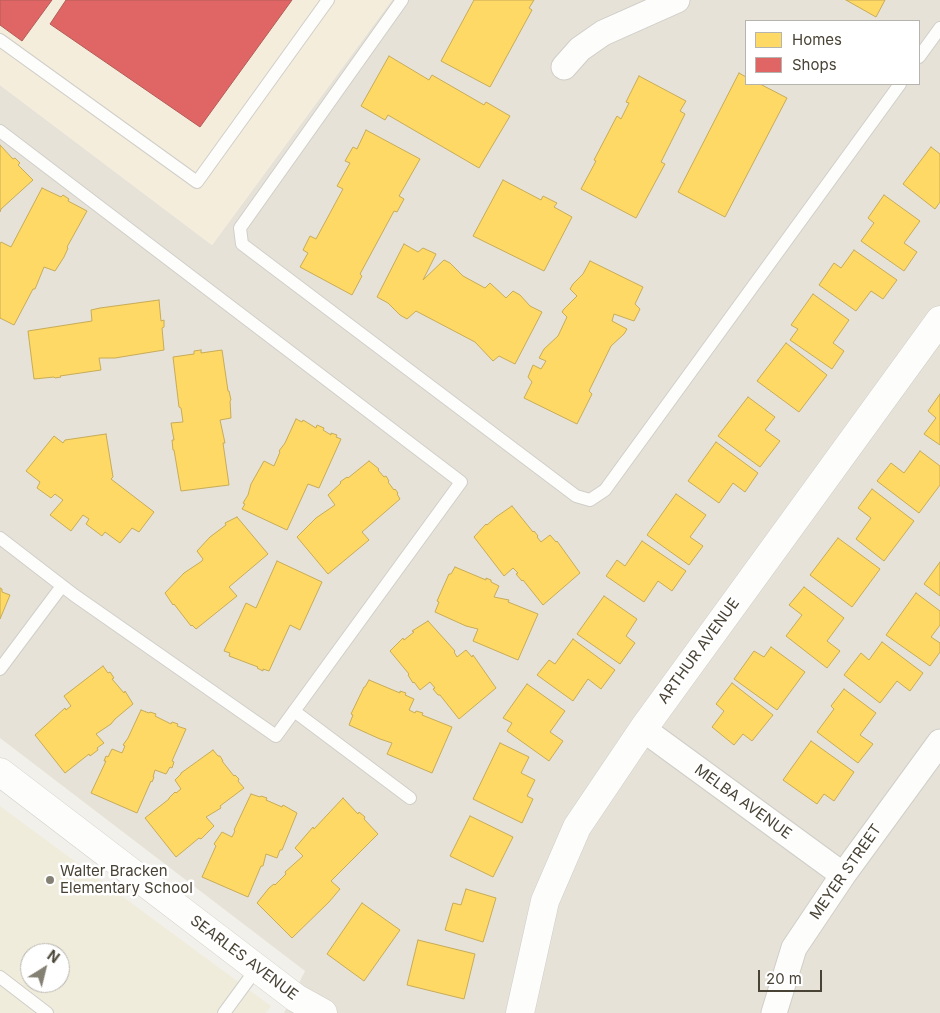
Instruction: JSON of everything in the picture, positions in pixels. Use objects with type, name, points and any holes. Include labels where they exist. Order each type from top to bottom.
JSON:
[{"type":"street","points":[[564,67],[580,49],[603,34],[677,0]]},
{"type":"street","name":"ARTHUR AVENUE","points":[[520,1013],[545,901],[577,828],[642,729],[940,320]]},
{"type":"street","name":"MELBA AVENUE","points":[[642,729],[843,875]]},
{"type":"street","name":"MEYER STREET","points":[[774,1013],[794,948],[843,875],[940,742]]},
{"type":"street","name":"SEARLES AVENUE","points":[[0,772],[296,998],[323,1013]]},
{"type":"lane","points":[[0,40],[197,182],[328,0]]},
{"type":"lane","points":[[402,0],[240,228],[242,244],[576,496],[590,500],[605,490],[899,85]]},
{"type":"lane","points":[[920,56],[940,28]]},
{"type":"lane","points":[[0,131],[461,482],[276,736],[62,586],[0,538]]},
{"type":"lane","points":[[0,669],[62,586]]},
{"type":"lane","points":[[294,711],[410,798]]},
{"type":"lane","points":[[224,1013],[257,968]]},
{"type":"lane","points":[[0,977],[47,1013]]},
{"type":"shaded area","points":[[0,0],[392,0],[212,245],[0,85]]},
{"type":"shaded area","points":[[392,0],[940,0],[940,1013],[284,1013],[305,971],[0,738],[0,85],[212,245]]},
{"type":"shaded area","name":"Walter Bracken Elementary School","points":[[0,806],[271,1006],[266,1013],[0,1013]]},
{"type":"building: Homes","points":[[474,0],[534,0],[529,8],[532,10],[490,87],[441,61]]},
{"type":"building: Homes","points":[[846,0],[885,0],[876,17]]},
{"type":"building: Homes","points":[[389,56],[429,80],[432,75],[484,105],[486,102],[510,116],[479,168],[388,115],[385,120],[361,106]]},
{"type":"building: Homes","points":[[739,73],[745,76],[745,85],[762,85],[787,98],[725,217],[678,192]]},
{"type":"building: Homes","points":[[639,76],[686,101],[680,111],[685,114],[661,162],[665,164],[636,218],[581,189],[617,116],[621,119],[629,103],[626,102]]},
{"type":"building: Homes","points":[[366,130],[420,159],[399,196],[404,199],[397,212],[394,211],[360,274],[362,276],[352,295],[300,267],[308,253],[303,250],[310,236],[316,239],[343,189],[337,186],[350,163],[345,161],[353,147],[357,149]]},
{"type":"building: Homes","points":[[0,145],[13,159],[15,158],[20,163],[18,165],[33,180],[0,212]]},
{"type":"building: Homes","points":[[931,147],[940,154],[940,202],[935,209],[903,184]]},
{"type":"building: Homes","points":[[503,180],[541,200],[543,196],[557,203],[554,207],[572,217],[544,271],[473,236]]},
{"type":"building: Homes","points":[[42,188],[61,197],[63,195],[69,199],[68,201],[87,211],[55,271],[44,267],[35,289],[33,289],[14,325],[0,318],[0,244],[1,242],[11,247]]},
{"type":"building: Homes","points":[[884,195],[920,221],[904,243],[917,252],[904,271],[861,241],[874,223],[868,218]]},
{"type":"building: Homes","points":[[404,244],[418,252],[423,248],[436,254],[423,280],[444,260],[450,263],[463,276],[485,288],[490,283],[506,298],[513,291],[520,295],[530,306],[542,312],[515,364],[499,356],[493,361],[475,342],[416,311],[407,319],[388,303],[377,297]]},
{"type":"building: Homes","points":[[854,250],[897,280],[883,299],[871,291],[856,311],[819,285],[834,263],[841,268]]},
{"type":"building: Homes","points":[[590,261],[643,287],[635,304],[640,309],[634,321],[614,314],[612,321],[627,329],[611,346],[589,391],[592,394],[577,424],[524,398],[532,382],[528,377],[533,365],[541,369],[546,361],[539,358],[544,349],[558,336],[567,317],[562,312],[577,296],[570,289],[583,274]]},
{"type":"building: Homes","points":[[813,294],[849,320],[833,343],[844,351],[832,369],[790,340],[798,329],[791,325]]},
{"type":"building: Homes","points":[[159,300],[161,321],[164,320],[164,327],[162,328],[164,350],[115,358],[99,358],[101,370],[55,378],[34,379],[28,331],[92,321],[91,310]]},
{"type":"building: Homes","points":[[786,343],[827,375],[799,412],[757,381]]},
{"type":"building: Homes","points":[[201,350],[201,353],[222,350],[231,400],[231,418],[220,420],[225,443],[223,443],[229,485],[181,491],[173,450],[172,440],[174,440],[171,423],[183,422],[181,408],[179,407],[173,357],[194,354],[194,351]]},
{"type":"building: Homes","points":[[940,394],[940,445],[924,434],[936,418],[928,411]]},
{"type":"building: Homes","points":[[748,397],[775,417],[765,430],[780,441],[760,467],[718,436]]},
{"type":"building: Homes","points":[[296,419],[302,422],[303,420],[316,428],[317,425],[324,428],[323,430],[331,435],[331,433],[337,435],[336,437],[341,439],[319,488],[308,484],[287,530],[242,509],[251,484],[264,461],[274,466],[279,451],[285,443]]},
{"type":"building: Homes","points":[[106,434],[113,477],[111,479],[154,512],[139,532],[132,528],[120,543],[105,532],[102,536],[86,524],[89,519],[83,515],[71,531],[50,515],[63,500],[55,494],[51,498],[37,488],[40,482],[26,471],[54,436],[63,443],[65,440]]},
{"type":"building: Homes","points":[[716,442],[758,473],[745,492],[733,483],[719,503],[688,481]]},
{"type":"building: Homes","points":[[920,451],[940,466],[940,485],[919,513],[877,481],[891,463],[904,473]]},
{"type":"building: Homes","points":[[369,461],[379,469],[384,477],[386,476],[400,499],[362,532],[369,540],[328,574],[297,537],[316,518],[335,505],[328,495],[340,482]]},
{"type":"building: Homes","points":[[872,489],[914,521],[884,561],[856,539],[871,518],[858,508]]},
{"type":"building: Homes","points":[[676,494],[706,515],[690,537],[703,546],[689,565],[647,535]]},
{"type":"building: Homes","points":[[512,506],[541,542],[550,535],[557,541],[580,573],[543,605],[513,568],[504,576],[474,537],[486,524]]},
{"type":"building: Homes","points":[[237,517],[268,554],[229,587],[237,596],[196,629],[191,626],[165,593],[184,573],[202,561],[203,559],[197,551],[210,537],[226,525],[225,523]]},
{"type":"building: Homes","points":[[838,538],[880,569],[852,607],[810,575]]},
{"type":"building: Homes","points":[[642,541],[686,571],[672,591],[658,581],[644,602],[606,576],[617,560],[625,566]]},
{"type":"building: Homes","points":[[277,561],[322,582],[300,630],[290,625],[269,671],[263,669],[263,671],[258,667],[229,656],[230,653],[224,651],[246,603],[256,608]]},
{"type":"building: Homes","points":[[940,562],[940,596],[924,584]]},
{"type":"building: Homes","points":[[455,567],[486,580],[486,578],[491,580],[491,582],[499,586],[494,597],[509,600],[508,602],[538,614],[518,660],[473,641],[478,629],[466,626],[435,612],[439,602],[437,601],[449,574],[451,574]]},
{"type":"building: Homes","points":[[804,587],[844,618],[827,641],[840,651],[827,668],[786,636],[802,615],[789,605]]},
{"type":"building: Homes","points":[[0,588],[2,592],[10,595],[0,619]]},
{"type":"building: Homes","points":[[916,593],[940,611],[940,625],[931,637],[940,643],[940,652],[930,666],[886,635]]},
{"type":"building: Homes","points":[[604,596],[637,619],[626,636],[635,643],[620,664],[577,634]]},
{"type":"building: Homes","points":[[428,621],[455,651],[457,657],[466,650],[472,657],[473,655],[496,688],[459,719],[433,689],[435,688],[430,682],[420,690],[390,651],[403,638],[404,640],[414,632],[412,631]]},
{"type":"building: Homes","points":[[573,639],[615,670],[601,689],[588,679],[573,701],[537,675],[549,660],[555,664]]},
{"type":"building: Homes","points":[[882,642],[923,673],[910,691],[897,681],[880,703],[844,675],[861,653],[869,660]]},
{"type":"building: Homes","points":[[771,647],[805,672],[777,710],[734,679],[754,651],[764,657]]},
{"type":"building: Homes","points":[[103,666],[108,673],[110,672],[114,678],[112,679],[124,693],[125,691],[133,704],[111,724],[96,734],[104,743],[97,748],[98,750],[90,756],[89,754],[65,773],[35,735],[65,708],[66,710],[71,706],[64,696]]},
{"type":"building: Homes","points":[[369,680],[400,693],[400,691],[406,693],[405,695],[414,699],[409,710],[415,713],[416,711],[423,713],[422,715],[452,727],[432,773],[387,754],[392,743],[349,725],[353,715],[351,714]]},
{"type":"building: Homes","points":[[732,683],[773,715],[752,741],[743,734],[734,745],[712,727],[724,711],[716,704]]},
{"type":"building: Homes","points":[[527,684],[565,711],[550,732],[563,741],[549,761],[507,731],[512,723],[503,718]]},
{"type":"building: Homes","points":[[844,689],[876,713],[860,735],[873,744],[858,763],[817,732],[834,709],[831,706]]},
{"type":"building: Homes","points":[[141,710],[156,714],[155,716],[171,724],[172,722],[178,724],[177,726],[186,729],[172,761],[174,762],[172,768],[170,767],[166,774],[155,770],[152,782],[137,813],[91,793],[106,761],[104,761],[106,756],[108,757],[112,749],[122,753],[125,746],[123,745]]},
{"type":"building: Homes","points":[[811,741],[854,772],[834,801],[824,794],[817,804],[783,780]]},
{"type":"building: Homes","points":[[500,743],[529,757],[521,773],[535,780],[527,796],[533,799],[522,823],[473,799]]},
{"type":"building: Homes","points":[[213,750],[220,756],[234,776],[239,779],[238,781],[244,788],[220,806],[221,808],[206,817],[214,826],[201,839],[199,838],[176,857],[145,818],[181,789],[175,780],[181,773]]},
{"type":"building: Homes","points":[[251,794],[267,798],[266,800],[282,807],[283,805],[297,813],[277,858],[266,854],[263,866],[261,866],[248,897],[202,877],[216,846],[214,844],[222,832],[232,837]]},
{"type":"building: Homes","points":[[343,798],[358,814],[359,812],[365,817],[364,819],[378,834],[331,881],[340,889],[292,938],[257,903],[269,888],[275,885],[286,874],[285,872],[303,856],[295,848],[313,827],[314,829]]},
{"type":"building: Homes","points":[[470,816],[513,837],[493,877],[450,856]]},
{"type":"building: Homes","points":[[466,889],[496,898],[483,942],[445,930],[453,903],[461,905]]},
{"type":"building: Homes","points":[[362,903],[400,930],[364,981],[327,954]]},
{"type":"building: Homes","points":[[418,940],[475,954],[464,999],[407,985]]},
{"type":"building: Shops","points":[[0,0],[52,0],[22,41],[0,25]]},
{"type":"building: Shops","points":[[66,0],[292,0],[200,127],[50,24]]},
{"type":"place","name":"Walter Bracken Elementary School","points":[[50,880]]}]
